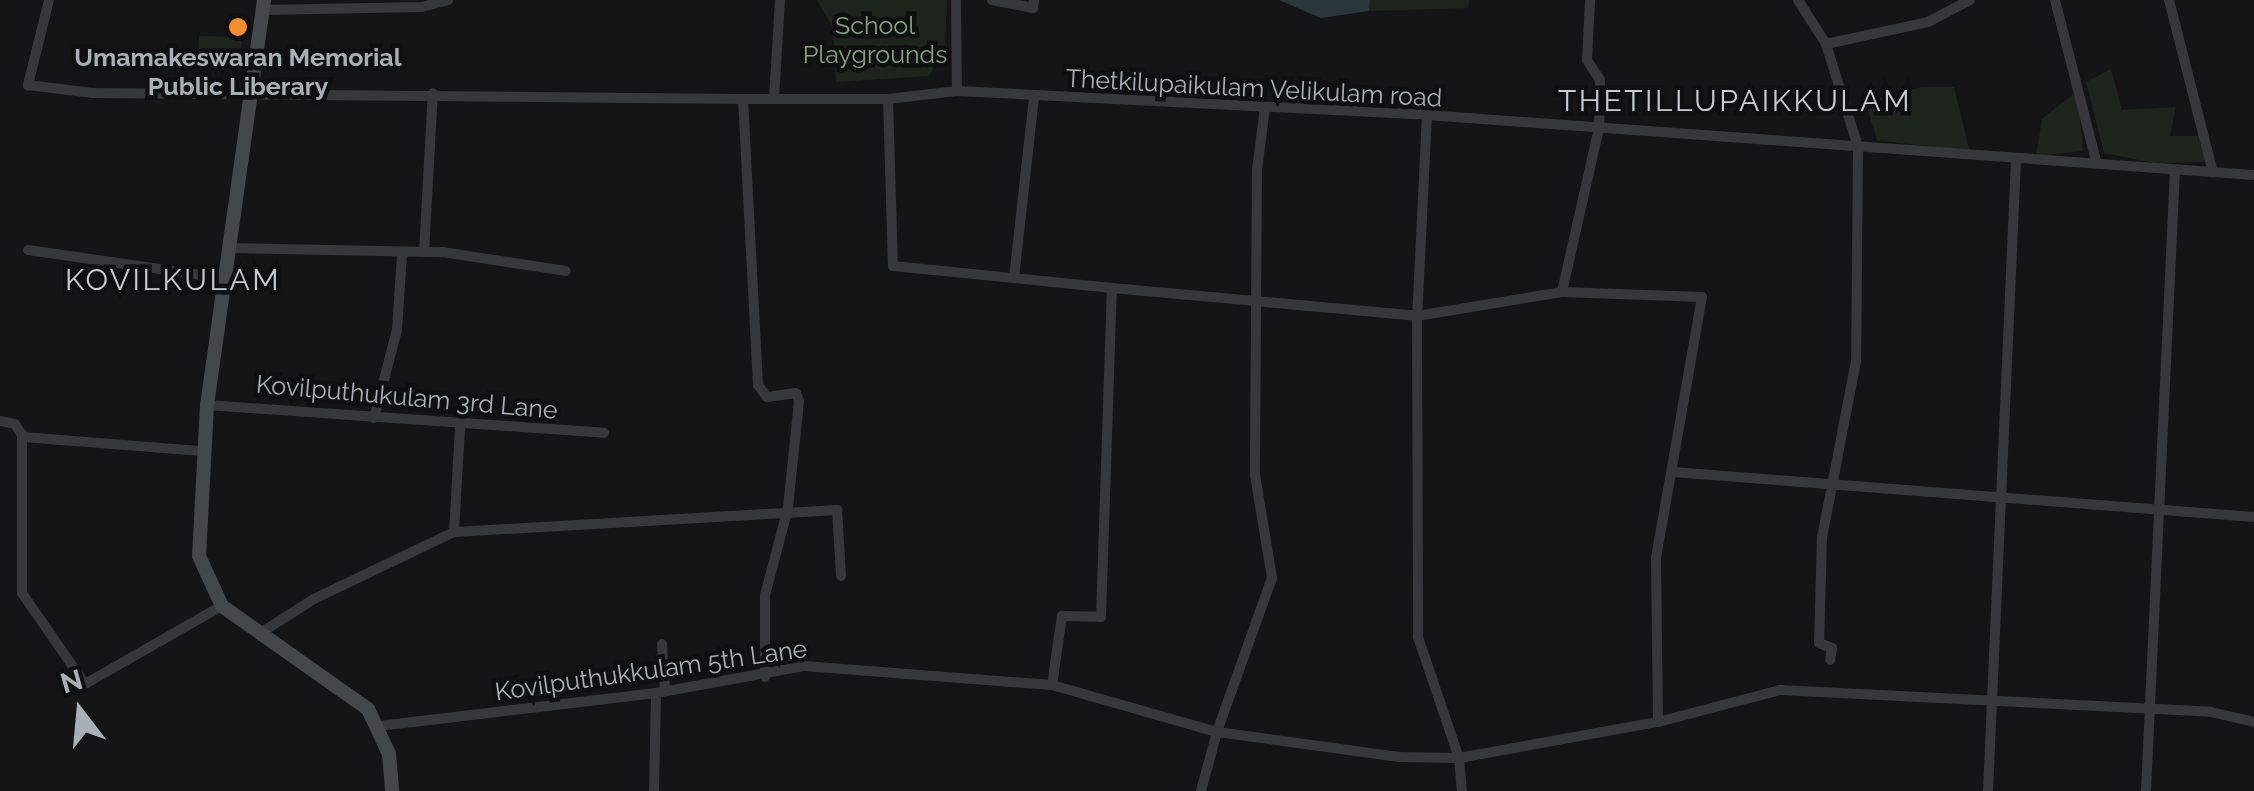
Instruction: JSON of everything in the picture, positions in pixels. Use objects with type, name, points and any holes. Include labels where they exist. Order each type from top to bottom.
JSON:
[{"type":"street","name":"Thetkilupaikulam Velikulam road","points":[[49,0],[28,84],[93,93],[433,93],[743,100],[888,99],[958,91],[1034,98],[1427,115],[2016,161],[2096,161],[2254,175]]},
{"type":"street","points":[[392,791],[379,726],[352,695],[222,606],[198,556],[202,450],[222,278],[263,5],[422,7],[448,0]]},
{"type":"street","points":[[774,98],[780,0]]},
{"type":"street","points":[[956,0],[958,91]]},
{"type":"street","points":[[992,0],[1032,8],[1034,0]]},
{"type":"street","points":[[1562,292],[1599,128],[1600,80],[1588,60],[1590,0]]},
{"type":"street","points":[[1798,0],[1826,44],[1858,147],[1856,361],[1822,537],[1818,643],[1832,648],[1830,660]]},
{"type":"street","points":[[1826,44],[1928,22],[1970,0]]},
{"type":"street","points":[[2055,0],[2096,161]]},
{"type":"street","points":[[2169,0],[2213,172]]},
{"type":"street","points":[[424,252],[433,93]]},
{"type":"street","points":[[1014,278],[1034,98]]},
{"type":"street","points":[[888,99],[893,266],[1417,316],[1562,292],[1702,296],[1656,557],[1658,722]]},
{"type":"street","points":[[743,100],[758,385],[766,397],[796,393],[798,400],[788,508],[766,595],[765,677]]},
{"type":"street","points":[[1201,791],[1217,732],[1272,578],[1255,475],[1257,170],[1265,106]]},
{"type":"street","points":[[1427,115],[1417,316],[1418,638],[1459,758],[1462,791]]},
{"type":"street","points":[[1988,791],[1994,705],[1997,501],[2016,161]]},
{"type":"street","points":[[2146,791],[2146,709],[2174,170]]},
{"type":"street","points":[[227,248],[424,252],[566,272]]},
{"type":"street","points":[[28,250],[222,278]]},
{"type":"street","points":[[374,418],[397,330],[402,254]]},
{"type":"street","points":[[1052,685],[1062,616],[1100,617],[1112,288]]},
{"type":"street","name":"Kovilputhukulam 3rd Lane","points":[[207,405],[460,426],[604,433]]},
{"type":"street","points":[[0,421],[22,434],[202,450]]},
{"type":"street","points":[[454,532],[460,426]]},
{"type":"street","points":[[22,434],[22,593],[85,684],[222,606]]},
{"type":"street","points":[[1673,472],[1835,483],[1997,501],[2254,517]]},
{"type":"street","points":[[259,634],[314,600],[454,532],[788,508],[837,510],[841,576]]},
{"type":"street","points":[[654,791],[662,644]]},
{"type":"street","name":"Kovilputhukkulam 5th Lane","points":[[379,726],[660,692],[765,677],[804,666],[1052,685],[1217,732],[1399,757],[1459,758],[1658,722],[1780,690],[1994,705],[2212,712],[2254,722]]},
{"type":"green space","name":"School Playgrounds","points":[[817,0],[947,0],[945,45],[929,76],[836,82],[833,28]]},
{"type":"green space","points":[[1370,0],[1469,0],[1468,8],[1369,11]]},
{"type":"green space","points":[[199,36],[242,37],[239,70],[198,67]]},
{"type":"green space","points":[[2111,69],[2122,110],[2176,107],[2170,136],[2198,136],[2205,162],[2154,163],[2104,153],[2086,82]]},
{"type":"green space","points":[[1922,87],[1954,87],[1970,152],[1877,140],[1865,101]]},
{"type":"green space","points":[[2078,90],[2083,151],[2036,156],[2042,119]]},
{"type":"shaded area","points":[[1279,0],[1370,0],[1369,11],[1321,18]]},
{"type":"place","name":"Umamakeswaran Memorial Public Liberary","points":[[238,27]]},
{"type":"district","name":"THETILLUPAIKKULAM","points":[[1735,101]]},
{"type":"district","name":"KOVILKULAM","points":[[173,280]]}]
